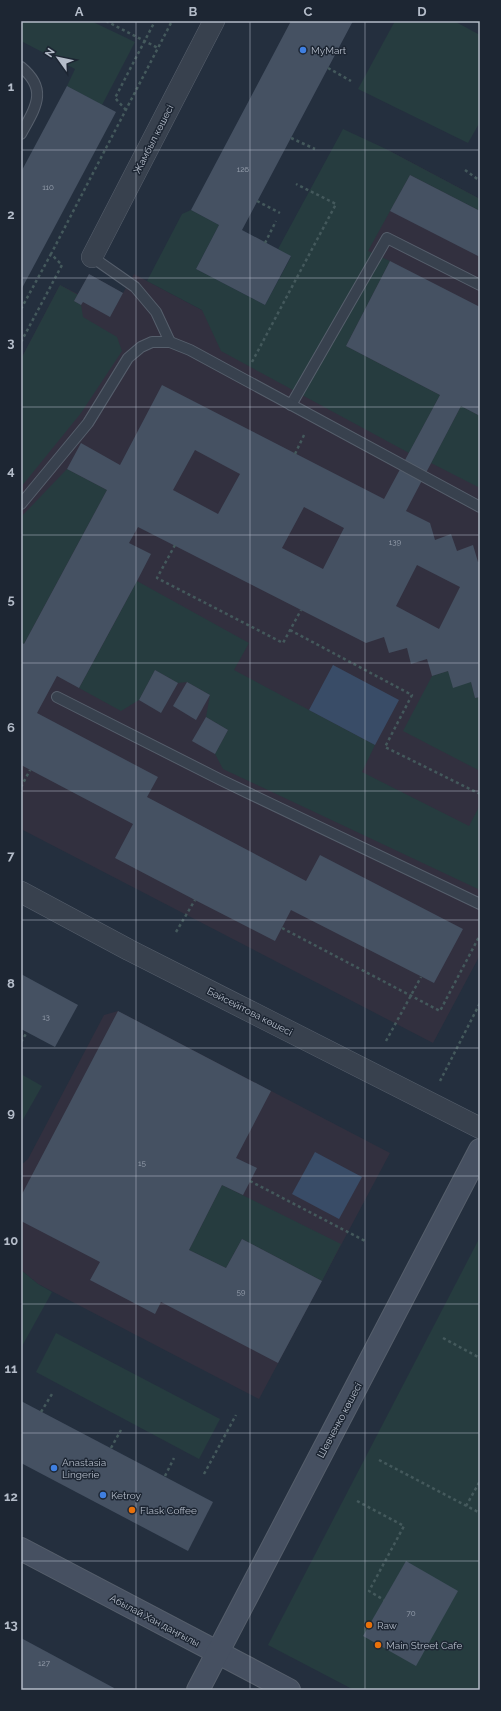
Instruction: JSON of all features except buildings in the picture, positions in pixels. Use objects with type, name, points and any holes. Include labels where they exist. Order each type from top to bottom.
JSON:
[{"type":"street","name":"Жамбыл көшесі","points":[[92,257],[214,21]]},
{"type":"street","name":"Бәйсейітова көшесі","points":[[21,892],[129,950],[480,1128]]},
{"type":"street","name":"Шевченко көшесі","points":[[198,1690],[480,1150]]},
{"type":"street","name":"Абылай Хан даңғылы","points":[[21,1549],[290,1690]]},
{"type":"lane","points":[[21,67],[31,75],[37,86],[37,100],[21,134]]},
{"type":"lane","points":[[291,405],[387,238],[480,285]]},
{"type":"lane","points":[[92,257],[135,287],[156,312],[170,342]]},
{"type":"lane","points":[[21,504],[88,423],[128,358],[141,347],[152,342],[170,342],[190,350],[480,507]]},
{"type":"lane","points":[[57,697],[220,780],[480,904]]},
{"type":"path","points":[[106,21],[158,48]]},
{"type":"path","points":[[126,110],[115,98],[155,21]]},
{"type":"path","points":[[21,309],[172,21]]},
{"type":"path","points":[[328,68],[351,81]]},
{"type":"path","points":[[291,138],[315,149]]},
{"type":"path","points":[[465,170],[480,181]]},
{"type":"path","points":[[243,379],[336,204],[296,184]]},
{"type":"path","points":[[257,201],[280,213]]},
{"type":"path","points":[[265,243],[276,221]]},
{"type":"path","points":[[21,342],[62,264],[50,254]]},
{"type":"path","points":[[175,545],[157,578],[283,643],[301,610]]},
{"type":"path","points":[[290,630],[412,695],[385,747],[480,794]]},
{"type":"path","points":[[21,787],[30,770]]},
{"type":"path","points":[[176,932],[195,900]]},
{"type":"path","points":[[282,928],[440,1011],[480,934]]},
{"type":"path","points":[[386,1041],[421,977]]},
{"type":"path","points":[[439,1084],[480,1003]]},
{"type":"path","points":[[21,1042],[27,1032]]},
{"type":"path","points":[[250,1181],[367,1242]]},
{"type":"path","points":[[443,1338],[480,1358]]},
{"type":"path","points":[[42,1412],[52,1394]]},
{"type":"path","points":[[204,1474],[236,1415]]},
{"type":"path","points":[[111,1448],[121,1430]]},
{"type":"path","points":[[164,1476],[174,1458]]},
{"type":"path","points":[[379,1460],[480,1514]]},
{"type":"path","points":[[466,1506],[480,1481]]},
{"type":"path","points":[[357,1501],[404,1526],[369,1591],[384,1600]]},
{"type":"shaded area","points":[[386,149],[480,199],[480,955],[433,1043],[21,829],[21,359],[60,285],[78,294],[89,274],[123,293],[134,274],[279,351]]},
{"type":"shaded area","points":[[118,1011],[390,1153],[259,1399],[38,1284],[21,1270],[21,1165],[28,1159],[104,1015]]},
{"type":"green space","points":[[21,21],[91,21],[135,42],[102,105],[67,86],[75,69],[21,41]]},
{"type":"green space","points":[[395,21],[454,21],[480,35],[480,122],[468,143],[358,89]]},
{"type":"green space","points":[[343,129],[386,149],[480,199],[480,211],[410,175],[368,251],[390,261],[346,346],[440,395],[409,453],[221,351],[202,310],[147,281],[182,214],[191,210],[219,225],[196,269],[265,305],[291,257],[278,249]]},
{"type":"green space","points":[[60,285],[78,295],[74,301],[81,305],[83,317],[117,337],[122,351],[81,413],[21,487],[21,359]]},
{"type":"green space","points":[[461,406],[480,416],[480,488],[431,463]]},
{"type":"green space","points":[[67,469],[107,490],[24,644],[21,642],[21,517]]},
{"type":"green space","points":[[137,581],[249,643],[234,670],[375,745],[362,772],[469,826],[480,805],[480,890],[223,769],[215,754],[228,730],[206,717],[210,695],[187,682],[178,683],[155,670],[139,700],[121,711],[79,688]]},
{"type":"green space","points":[[448,671],[471,682],[475,698],[480,697],[480,771],[403,731],[432,676]]},
{"type":"green space","points":[[21,1074],[42,1086],[21,1123]]},
{"type":"green space","points":[[222,1185],[341,1244],[322,1281],[242,1239],[226,1268],[189,1250]]},
{"type":"green space","points":[[480,1237],[480,1690],[354,1690],[268,1645]]},
{"type":"green space","points":[[21,1270],[38,1284],[52,1292],[21,1348]]},
{"type":"green space","points":[[56,1333],[220,1419],[199,1459],[36,1372]]},
{"type":"water","points":[[333,665],[399,700],[375,745],[309,710]]},
{"type":"water","points":[[315,1152],[362,1177],[339,1219],[292,1194]]},
{"type":"place","name":"MyMart","points":[[303,50]]},
{"type":"place","name":"Anastasia Lingerie","points":[[54,1468]]},
{"type":"place","name":"Ketroy","points":[[103,1495]]},
{"type":"place","name":"Flask Coffee","points":[[132,1510]]},
{"type":"place","name":"Raw","points":[[369,1625]]},
{"type":"place","name":"Main Street Сafe","points":[[378,1645]]}]
